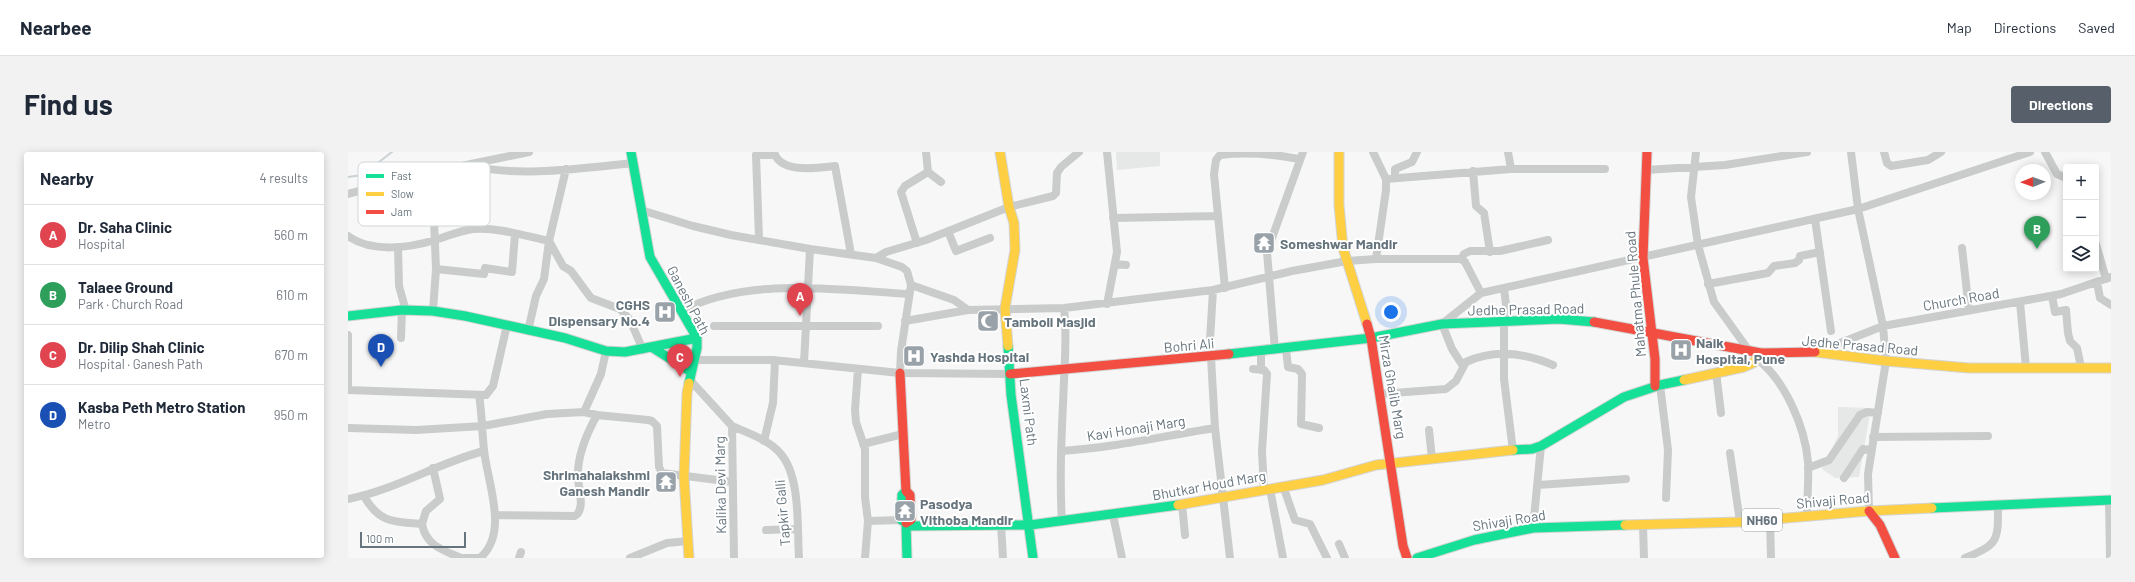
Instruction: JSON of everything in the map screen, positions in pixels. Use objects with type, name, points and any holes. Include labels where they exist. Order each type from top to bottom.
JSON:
[{"type":"main road","name":"Ganesh Path","points":[[631,152],[650,257],[697,338],[687,393],[684,477],[690,558]]},
{"type":"main road","name":"Laxmi Path","points":[[1000,152],[1014,223],[1015,250],[1006,308],[1010,374],[1034,558]]},
{"type":"main road","name":"Mirza Ghalib Marg","points":[[1339,152],[1339,204],[1343,248],[1371,338],[1403,546],[1407,558]]},
{"type":"main road","name":"Mahatma Phule Road","points":[[1647,152],[1643,258],[1657,385]]},
{"type":"main road","points":[[348,316],[404,310],[433,311],[465,316],[578,341],[606,351],[625,352],[643,350],[697,338]]},
{"type":"main road","name":"Jedhe Prasad Road","points":[[1371,338],[1389,333],[1442,324],[1559,319],[1583,320],[1651,332],[1750,352],[1759,356],[1818,352],[1886,361],[1969,368],[2111,368]]},
{"type":"main road","name":"Bohri Ali","points":[[1010,374],[1261,352],[1371,338]]},
{"type":"main road","points":[[653,348],[691,376]]},
{"type":"main road","name":"Bhutkar Houd Marg","points":[[904,523],[1030,525],[1062,522],[1223,498],[1323,480],[1376,465],[1513,451],[1541,446],[1568,431],[1608,405],[1657,385],[1744,367],[1759,356]]},
{"type":"main road","points":[[900,373],[906,491],[910,495],[911,520],[904,523],[907,558]]},
{"type":"main road","name":"Shivaji Road","points":[[1417,558],[1427,556],[1469,540],[1500,532],[1533,528],[1740,522],[1807,518],[1869,511],[2110,500]]},
{"type":"main road","points":[[1869,511],[1880,525],[1895,558]]},
{"type":"street","points":[[476,162],[529,152]]},
{"type":"street","points":[[926,152],[928,172],[941,182]]},
{"type":"street","points":[[876,258],[886,252],[917,243],[1010,207],[1053,196],[1056,193],[1057,173],[1061,167],[1079,152]]},
{"type":"street","points":[[1107,152],[1117,252],[1107,304]]},
{"type":"street","points":[[1212,152],[1220,155],[1247,153],[1301,156],[1267,252],[1275,350]]},
{"type":"street","points":[[1373,152],[1386,179],[1386,190],[1376,259]]},
{"type":"street","points":[[1395,178],[1395,169],[1412,162],[1417,152]]},
{"type":"street","points":[[1508,152],[1511,168]]},
{"type":"street","points":[[1696,152],[1691,197],[1698,245],[1708,284],[1714,302],[1750,352]]},
{"type":"street","points":[[1646,170],[1740,163],[1808,152]]},
{"type":"street","points":[[1851,152],[1858,209],[1883,326],[1886,361],[1868,474],[1869,511]]},
{"type":"street","points":[[1884,152],[1887,163],[1891,166],[1928,160],[1941,152]]},
{"type":"street","points":[[1463,366],[1452,350],[1442,324],[1481,293],[1858,209],[2030,152]]},
{"type":"street","points":[[2045,152],[2057,174],[2063,177]]},
{"type":"street","points":[[759,240],[756,155],[774,154],[783,164],[787,166],[835,166],[850,254]]},
{"type":"street","points":[[1220,155],[1216,160],[1214,174],[1225,288]]},
{"type":"street","points":[[490,169],[566,169],[633,162]]},
{"type":"street","points":[[1386,179],[1511,168],[1605,169]]},
{"type":"street","points":[[528,331],[536,296],[544,279],[549,241],[566,169]]},
{"type":"street","points":[[1473,171],[1476,206],[1484,213],[1490,252]]},
{"type":"street","points":[[917,243],[901,192],[905,186],[928,172]]},
{"type":"street","points":[[348,194],[358,191]]},
{"type":"street","points":[[642,210],[693,226],[810,249],[876,258],[902,267],[907,271],[911,285],[900,373]]},
{"type":"street","points":[[1114,218],[1218,216]]},
{"type":"street","points":[[1815,219],[1831,331]]},
{"type":"street","points":[[433,311],[436,269],[434,226]]},
{"type":"street","points":[[348,236],[369,245],[398,247],[413,246],[435,240],[454,232],[474,229],[515,234],[549,241],[563,266],[571,272],[590,298],[620,309],[630,320],[643,350]]},
{"type":"street","points":[[948,231],[956,251],[990,238]]},
{"type":"street","points":[[436,269],[484,274],[485,268],[512,272],[515,234]]},
{"type":"street","points":[[1461,259],[1464,254],[1470,251],[1500,251],[1548,240]]},
{"type":"street","points":[[398,247],[400,286],[404,310],[401,338]]},
{"type":"street","points":[[1962,248],[1969,310]]},
{"type":"street","points":[[804,363],[810,249]]},
{"type":"street","points":[[1708,284],[1768,273],[1774,266],[1796,263],[1800,256],[1820,252]]},
{"type":"street","points":[[2099,252],[2108,278]]},
{"type":"street","points":[[906,321],[968,310],[1006,308],[1064,308],[1107,304],[1225,288],[1306,268],[1347,261],[1376,259],[1461,259],[1465,262],[1481,293]]},
{"type":"street","points":[[1115,264],[1126,265]]},
{"type":"street","name":"Church Road","points":[[1818,352],[1883,326],[2052,296],[2108,278]]},
{"type":"street","points":[[2097,282],[2100,298],[2111,305]]},
{"type":"street","points":[[911,285],[954,300],[968,310]]},
{"type":"street","points":[[681,311],[696,302],[757,289],[808,288],[909,294]]},
{"type":"street","points":[[1504,288],[1506,322],[1503,354],[1513,451]]},
{"type":"street","points":[[1213,290],[1210,357],[1214,428],[1230,558]]},
{"type":"street","points":[[2052,296],[2055,312],[2066,310],[2070,341],[2076,348],[2081,367]]},
{"type":"street","points":[[2020,302],[2026,368]]},
{"type":"street","points":[[1062,522],[1061,451],[1067,328],[1064,308]]},
{"type":"street","points":[[348,335],[348,389],[486,395],[493,386],[507,325]]},
{"type":"street","points":[[714,326],[878,326]]},
{"type":"street","points":[[1286,349],[1288,367],[1298,369],[1302,374],[1301,424],[1319,428]]},
{"type":"street","points":[[584,412],[601,374],[606,351]]},
{"type":"street","points":[[1261,352],[1257,370],[1264,370],[1267,374],[1262,451],[1267,489],[1283,558]]},
{"type":"street","points":[[1380,394],[1446,389],[1456,381],[1463,366],[1475,358],[1514,353],[1529,356],[1553,365]]},
{"type":"street","points":[[1759,356],[1787,395],[1801,430],[1808,468],[1807,518]]},
{"type":"street","points":[[694,360],[775,361],[900,373],[1010,374]]},
{"type":"street","points":[[764,441],[773,403],[775,361]]},
{"type":"street","points":[[858,369],[855,410],[856,422],[865,449],[865,497],[868,521],[865,558]]},
{"type":"street","points":[[1716,372],[1721,413]]},
{"type":"street","name":"Kalika Devi Marg","points":[[691,376],[732,426],[734,558]]},
{"type":"street","points":[[1657,385],[1668,450],[1666,498]]},
{"type":"street","points":[[434,468],[440,499],[426,511],[422,524],[425,536],[436,546],[463,558],[481,558],[486,552],[493,532],[496,507],[484,451],[479,394]]},
{"type":"street","points":[[348,428],[416,430],[483,426],[547,414],[584,412],[597,415],[652,421],[657,426],[658,456],[661,472],[665,475],[733,482]]},
{"type":"street","points":[[1808,468],[1829,460],[1860,414],[1867,412],[1878,413]]},
{"type":"street","points":[[495,515],[575,516],[578,514],[581,504],[578,460],[597,415]]},
{"type":"street","name":"Tapkir Galli","points":[[732,426],[764,441],[780,452],[792,474],[799,558]]},
{"type":"street","name":"Kavi Honaji Marg","points":[[1061,451],[1115,446],[1130,441],[1214,428]]},
{"type":"street","points":[[1429,430],[1432,459]]},
{"type":"street","points":[[863,444],[903,434]]},
{"type":"street","points":[[1873,437],[1988,436]]},
{"type":"street","points":[[1533,528],[1541,446]]},
{"type":"street","points":[[1844,478],[1864,450],[1871,450]]},
{"type":"street","points":[[348,499],[364,496],[394,486],[434,468],[484,451]]},
{"type":"street","points":[[1730,453],[1740,522]]},
{"type":"street","points":[[1538,485],[1626,479]]},
{"type":"street","points":[[1283,486],[1293,517],[1298,521],[1310,524],[1327,558]]},
{"type":"street","points":[[364,496],[374,512],[383,517],[396,522],[422,524]]},
{"type":"street","points":[[2110,500],[2110,558]]},
{"type":"street","points":[[1182,504],[1185,535]]},
{"type":"street","points":[[1965,558],[1989,547],[1995,541],[1998,532],[1998,505]]},
{"type":"street","points":[[1113,515],[1122,558]]},
{"type":"street","points":[[1770,520],[1771,558]]},
{"type":"street","points":[[868,521],[904,523]]},
{"type":"street","points":[[1001,525],[1003,558]]},
{"type":"street","points":[[1643,525],[1644,558]]},
{"type":"street","points":[[766,530],[797,529]]},
{"type":"street","points":[[629,556],[667,543],[688,541]]},
{"type":"street","points":[[1339,544],[1345,558]]},
{"type":"shaded area","points":[[1116,152],[1160,152],[1160,166],[1117,170]]},
{"type":"shaded area","points":[[1838,407],[1871,408],[1859,477],[1835,478],[1822,469],[1838,436]]},
{"type":"waterway","points":[[379,162],[392,152]]},
{"type":"waterway","points":[[348,177],[358,176]]},
{"type":"traffic: fast","points":[[631,152],[650,257],[697,338],[697,348],[689,383]]},
{"type":"traffic: fast","points":[[348,316],[402,310],[433,311],[465,316],[565,338],[606,351],[625,352],[697,338]]},
{"type":"traffic: fast","points":[[1229,354],[1371,338],[1442,324],[1559,319],[1594,322]]},
{"type":"traffic: fast","points":[[1008,346],[1011,395],[1033,558]]},
{"type":"traffic: fast","points":[[653,348],[691,372]]},
{"type":"traffic: fast","points":[[1513,450],[1532,449],[1541,446],[1624,397],[1660,385],[1684,380]]},
{"type":"traffic: fast","points":[[906,491],[902,495],[901,520],[906,523],[907,558]]},
{"type":"traffic: fast","points":[[1932,508],[2111,500]]},
{"type":"traffic: fast","points":[[906,526],[1030,525],[1178,505]]},
{"type":"traffic: fast","points":[[1417,558],[1474,540],[1533,528],[1625,525]]},
{"type":"traffic: slow","points":[[1000,152],[1009,207],[1014,223],[1015,250],[1005,308],[1008,346]]},
{"type":"traffic: slow","points":[[1339,152],[1339,205],[1343,248],[1367,324]]},
{"type":"traffic: slow","points":[[1815,352],[1886,361],[1969,368],[2111,368]]},
{"type":"traffic: slow","points":[[1684,380],[1744,367],[1753,363],[1761,353]]},
{"type":"traffic: slow","points":[[689,383],[687,393],[684,477],[689,558]]},
{"type":"traffic: slow","points":[[1178,505],[1323,480],[1376,465],[1513,450]]},
{"type":"traffic: slow","points":[[1625,525],[1740,522],[1869,511],[1932,508]]},
{"type":"traffic: jam","points":[[1647,152],[1643,258],[1655,359],[1655,386]]},
{"type":"traffic: jam","points":[[1594,322],[1761,353],[1815,352]]},
{"type":"traffic: jam","points":[[1367,324],[1371,338],[1403,546],[1407,558]]},
{"type":"traffic: jam","points":[[1010,374],[1229,354]]},
{"type":"traffic: jam","points":[[900,373],[906,491],[910,495],[911,520],[906,523]]},
{"type":"traffic: jam","points":[[1869,511],[1880,525],[1895,558]]},
{"type":"place","name":"Someshwar Mandir","points":[[1264,243]]},
{"type":"place","name":"Talaee Ground","points":[[2037,249]]},
{"type":"place","name":"CGHS Dispensary No.4","points":[[665,312]]},
{"type":"place","name":"Dr. Saha Clinic","points":[[800,316]]},
{"type":"place","name":"Tamboli Masjid","points":[[988,321]]},
{"type":"place","name":"Naik Hospital, Pune","points":[[1681,350]]},
{"type":"place","name":"Yashda Hospital","points":[[914,356]]},
{"type":"place","name":"Kasba Peth Metro Station","points":[[381,367]]},
{"type":"place","name":"Dr. Dilip Shah Clinic","points":[[680,377]]},
{"type":"place","name":"Shrimahalakshmi Ganesh Mandir","points":[[666,482]]},
{"type":"place","name":"Pasodya Vithoba Mandir","points":[[905,511]]}]
